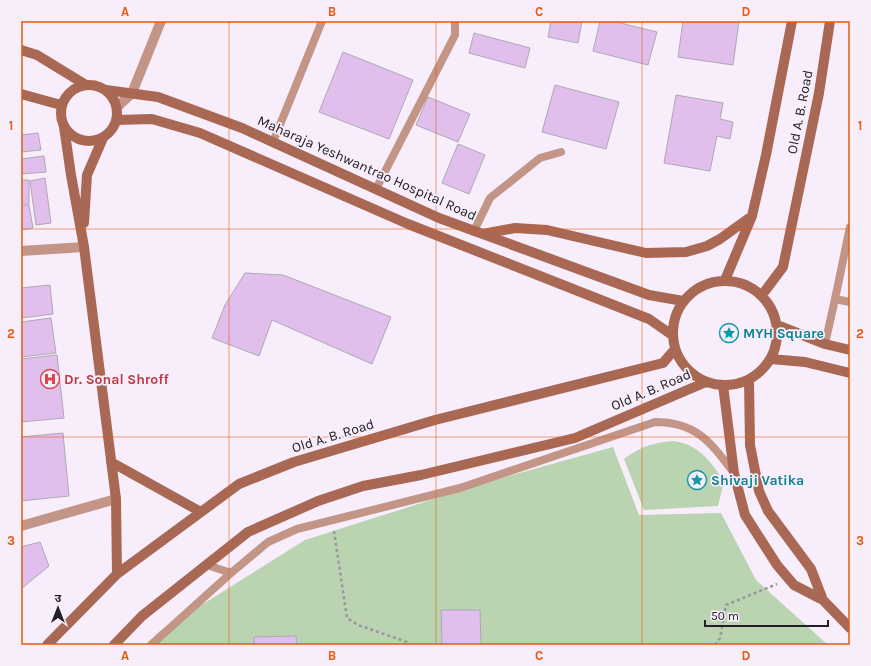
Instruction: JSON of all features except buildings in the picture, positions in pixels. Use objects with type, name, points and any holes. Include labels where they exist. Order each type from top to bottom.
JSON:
[{"type":"main road","name":"Old A. B. Road","points":[[725,280],[752,216],[766,155],[792,21]]},
{"type":"main road","name":"Old A. B. Road","points":[[762,295],[783,267],[819,93],[830,21]]},
{"type":"main road","points":[[21,50],[36,55],[86,84],[96,85],[106,90],[114,99],[117,107],[116,120],[111,130],[103,138],[87,175],[83,243]]},
{"type":"main road","points":[[86,84],[75,88],[67,95],[61,105],[61,118],[64,127],[83,243],[116,499],[117,574]]},
{"type":"main road","name":"Maharaja Yeshwantrao Hospital Road","points":[[106,90],[158,97],[242,128],[439,218],[649,295],[683,301]]},
{"type":"main road","points":[[21,94],[61,105]]},
{"type":"main road","points":[[116,120],[152,119],[200,133],[408,224],[649,319],[672,335]]},
{"type":"main road","points":[[64,127],[71,134],[81,140],[93,141],[103,138]]},
{"type":"main road","points":[[479,233],[515,228],[547,230],[646,253],[686,252],[707,246],[720,239],[752,216]]},
{"type":"main road","points":[[725,280],[745,284],[762,295],[772,309],[777,325],[777,343],[771,360],[763,370],[749,380],[740,384],[723,385],[706,382],[692,374],[681,363],[675,349],[672,335],[675,317],[683,301],[691,292],[713,282],[725,280]]},
{"type":"main road","points":[[777,325],[825,344],[850,350]]},
{"type":"main road","name":"Old A. B. Road","points":[[47,645],[117,574],[239,484],[294,462],[435,420],[663,363],[675,349]]},
{"type":"main road","points":[[771,360],[805,362],[850,373]]},
{"type":"main road","points":[[749,380],[750,445],[760,491],[768,511],[811,569],[822,600]]},
{"type":"main road","name":"Old A. B. Road","points":[[114,645],[142,616],[248,532],[318,502],[363,486],[421,475],[575,438],[706,382]]},
{"type":"main road","points":[[723,385],[734,473],[745,515],[777,565],[794,585],[822,600],[850,628]]},
{"type":"main road","points":[[111,462],[201,512]]},
{"type":"street","points":[[117,107],[132,93],[162,21]]},
{"type":"street","points":[[21,251],[83,243]]},
{"type":"street","points":[[21,526],[116,499]]},
{"type":"lane","points":[[273,142],[322,21]]},
{"type":"lane","points":[[376,189],[455,35],[455,21]]},
{"type":"lane","points":[[479,233],[490,198],[540,158],[561,152]]},
{"type":"lane","points":[[825,344],[850,227]]},
{"type":"lane","points":[[835,299],[850,302]]},
{"type":"lane","points":[[151,645],[268,542],[297,529],[460,488],[655,422],[667,422],[684,426],[698,434],[713,446],[734,473]]},
{"type":"lane","points":[[207,564],[231,573]]},
{"type":"path","points":[[332,521],[347,618],[358,625],[407,642],[410,645]]},
{"type":"path","points":[[715,645],[720,638],[726,605],[789,579]]},
{"type":"green space","points":[[672,441],[681,442],[696,449],[708,460],[724,481],[718,506],[644,510],[624,459],[646,446]]},
{"type":"green space","points":[[613,447],[639,515],[721,513],[756,580],[828,645],[145,645],[160,631],[305,540],[484,483]]},
{"type":"place","name":"MYH Square","points":[[729,333]]},
{"type":"place","name":"Dr. Sonal Shroff","points":[[50,379]]},
{"type":"place","name":"Shivaji Vatika","points":[[697,480]]}]
